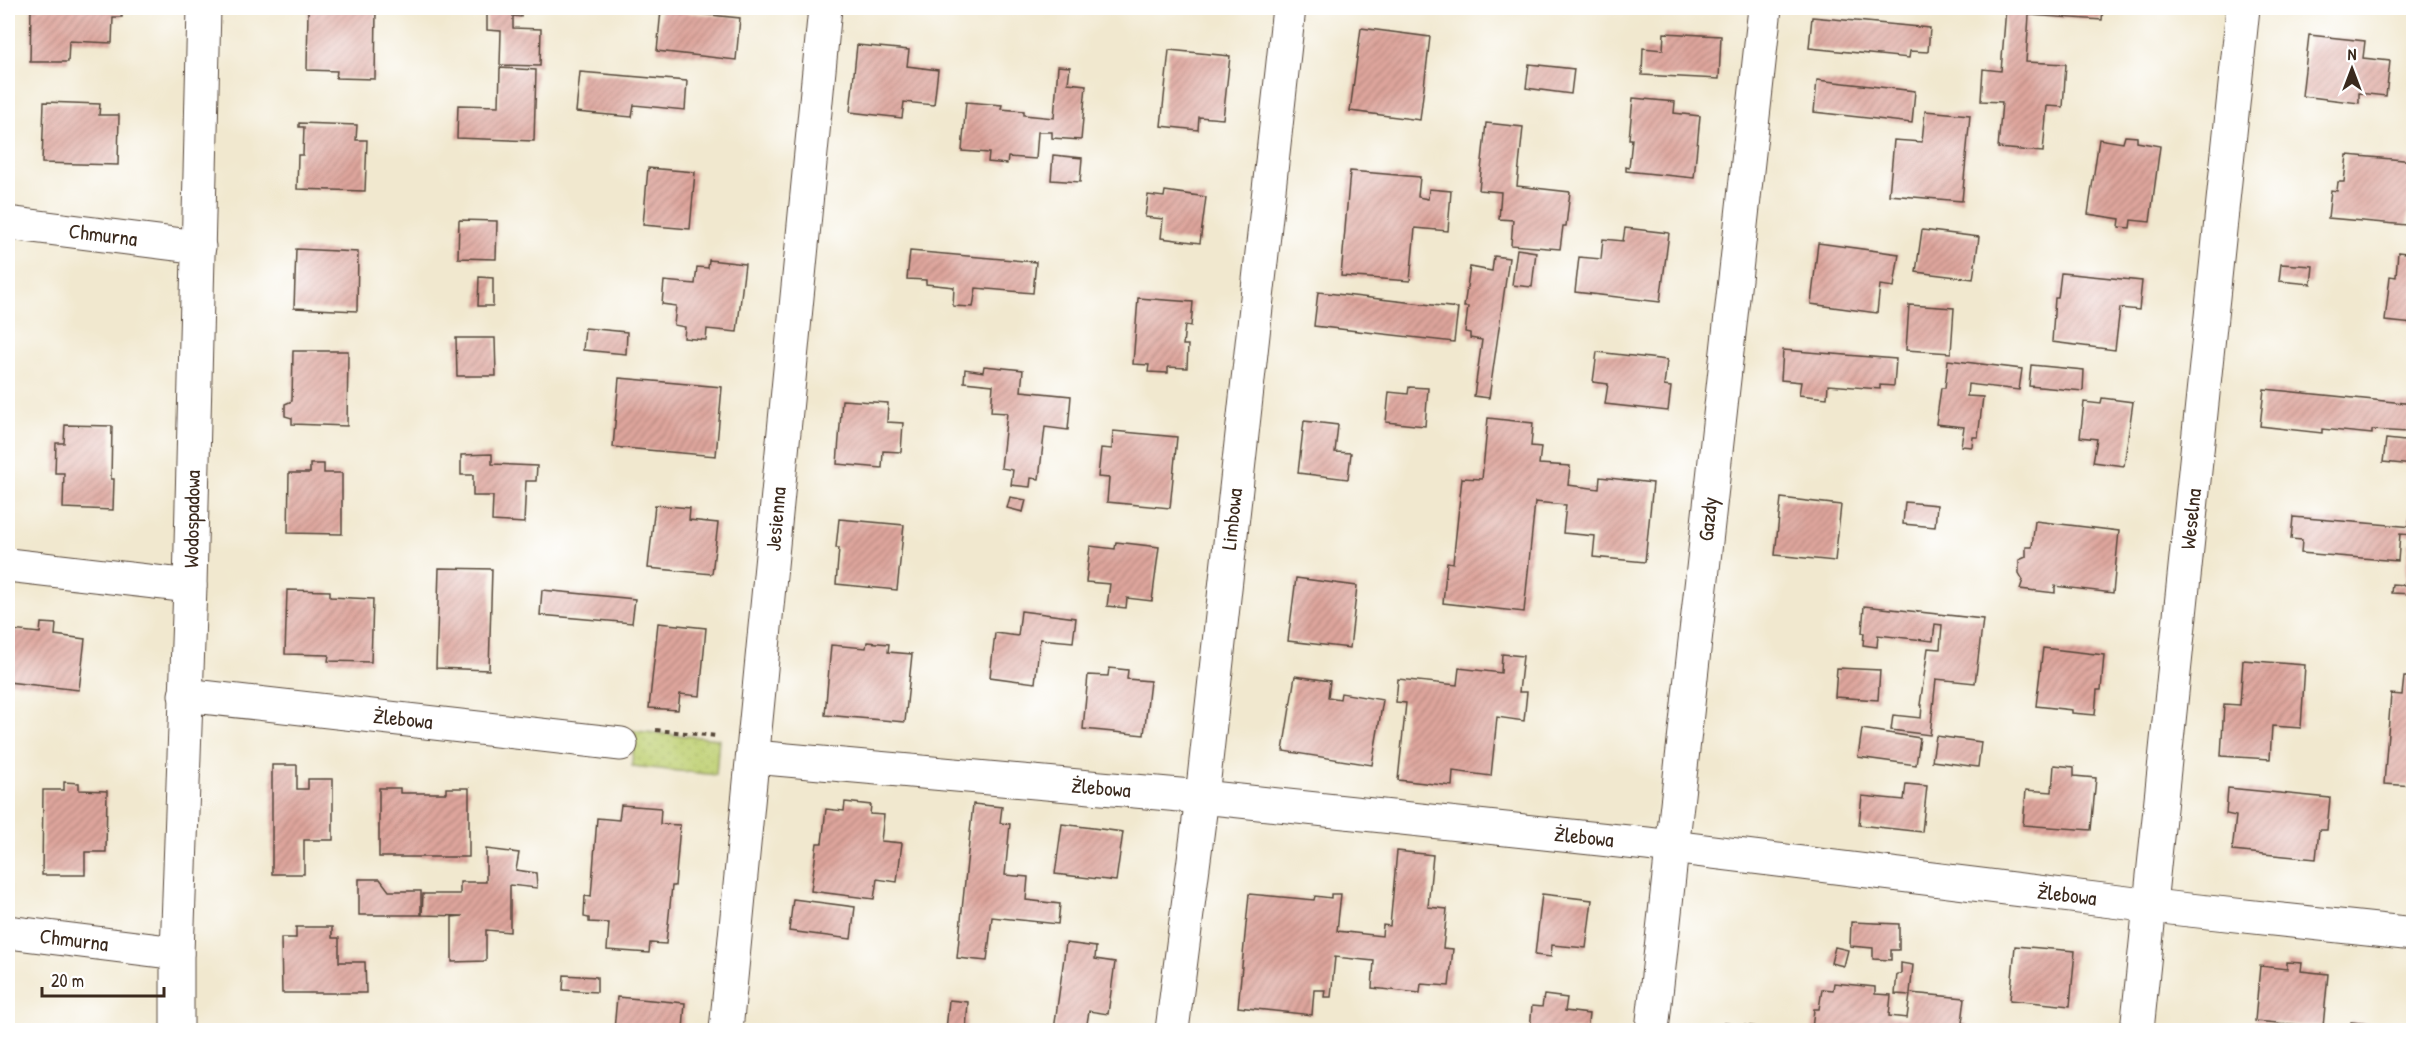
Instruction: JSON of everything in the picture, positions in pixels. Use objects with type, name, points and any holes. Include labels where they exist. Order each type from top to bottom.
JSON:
[{"type":"street","name":"Wodospadowa","points":[[177,1030],[177,952],[184,695],[190,586],[204,8]]},
{"type":"street","name":"Jesienna","points":[[726,1030],[825,8]]},
{"type":"street","name":"Limbowa","points":[[1172,1030],[1202,797],[1289,8]]},
{"type":"street","name":"Gazdy","points":[[1652,1030],[1765,8]]},
{"type":"street","name":"Weselna","points":[[2137,1030],[2152,906],[2243,8]]},
{"type":"street","name":"Chmurna","points":[[8,224],[199,248]]},
{"type":"street","points":[[8,565],[190,586]]},
{"type":"street","name":"Żlebowa","points":[[184,695],[621,744]]},
{"type":"street","name":"Żlebowa","points":[[753,757],[1202,797],[1672,847],[2152,906],[2414,934]]},
{"type":"street","name":"Chmurna","points":[[8,932],[177,952]]},
{"type":"green space","points":[[563,724],[719,739],[716,775],[632,766],[633,746]]},
{"type":"building","points":[[31,8],[122,8],[122,17],[113,17],[112,43],[69,41],[68,62],[30,62]]},
{"type":"building","points":[[463,8],[522,8],[521,17],[513,16],[513,28],[541,29],[540,66],[500,65],[501,31],[487,30],[487,13],[463,12]]},
{"type":"building","points":[[2006,8],[2103,8],[2102,20],[2029,15],[2026,62],[2066,64],[2063,107],[2047,106],[2043,152],[1998,148],[2002,102],[1981,101],[1983,69],[2001,71]]},
{"type":"building","points":[[308,9],[376,10],[375,79],[336,78],[337,71],[307,70]]},
{"type":"building","points":[[661,10],[740,18],[736,60],[657,51]]},
{"type":"building","points":[[1812,17],[1930,28],[1928,52],[1910,51],[1909,58],[1809,48]]},
{"type":"building","points":[[1361,28],[1430,37],[1420,120],[1350,111]]},
{"type":"building","points":[[1664,33],[1721,36],[1719,79],[1642,75],[1643,48],[1663,50]]},
{"type":"building","points":[[2309,35],[2365,41],[2363,58],[2390,61],[2386,96],[2359,93],[2359,103],[2302,96]]},
{"type":"building","points":[[857,45],[909,50],[907,66],[938,70],[934,105],[904,102],[902,118],[850,112]]},
{"type":"building","points":[[1169,50],[1230,56],[1223,119],[1199,117],[1198,130],[1161,126]]},
{"type":"building","points":[[1529,64],[1574,69],[1571,94],[1526,88]]},
{"type":"building","points":[[1058,66],[1070,67],[1068,83],[1086,85],[1081,140],[1052,138],[1052,132],[1038,132],[1036,159],[1008,157],[1007,164],[988,162],[989,153],[962,151],[966,102],[1002,105],[1001,109],[1024,111],[1024,115],[1054,118]]},
{"type":"building","points":[[500,68],[536,70],[534,141],[457,138],[458,105],[499,106]]},
{"type":"building","points":[[580,72],[687,81],[685,110],[634,105],[632,117],[576,112]]},
{"type":"building","points":[[1817,80],[1915,91],[1912,123],[1814,112]]},
{"type":"building","points":[[1633,98],[1675,102],[1674,113],[1700,116],[1694,178],[1626,171],[1626,167],[1629,168],[1632,139],[1629,139]]},
{"type":"building","points":[[44,102],[100,104],[99,115],[119,115],[118,165],[42,163]]},
{"type":"building","points":[[1925,111],[1970,115],[1962,201],[1889,195],[1894,140],[1922,142]]},
{"type":"building","points":[[299,123],[357,125],[356,140],[367,140],[365,191],[297,189],[298,155],[303,155],[304,127],[299,127]]},
{"type":"building","points":[[1486,123],[1523,127],[1517,186],[1570,192],[1566,226],[1563,226],[1560,249],[1511,245],[1513,220],[1499,219],[1501,192],[1479,190]]},
{"type":"building","points":[[2125,136],[2137,137],[2137,142],[2160,146],[2150,222],[2131,220],[2130,228],[2119,227],[2120,219],[2088,214],[2099,139],[2123,143]]},
{"type":"building","points":[[1053,155],[1082,158],[1080,182],[1051,180]]},
{"type":"building","points":[[2347,155],[2414,161],[2414,201],[2409,201],[2407,225],[2328,218],[2331,190],[2337,191],[2338,182],[2344,182]]},
{"type":"building","points":[[648,168],[695,172],[690,229],[643,225]]},
{"type":"building","points":[[1350,171],[1420,177],[1418,197],[1428,199],[1429,189],[1451,191],[1448,231],[1415,228],[1410,281],[1341,276]]},
{"type":"building","points":[[1165,191],[1206,197],[1200,243],[1161,238],[1163,219],[1145,217],[1148,195],[1164,197]]},
{"type":"building","points":[[459,220],[497,221],[496,259],[458,258]]},
{"type":"building","points":[[1625,228],[1669,233],[1660,302],[1575,292],[1579,257],[1601,259],[1603,239],[1623,241]]},
{"type":"building","points":[[1922,230],[1979,237],[1973,279],[1916,272]]},
{"type":"building","points":[[1818,243],[1899,254],[1894,287],[1880,285],[1877,313],[1811,304]]},
{"type":"building","points":[[296,249],[358,252],[357,311],[294,308]]},
{"type":"building","points":[[1517,249],[1536,252],[1532,287],[1512,285]]},
{"type":"building","points":[[910,251],[1036,262],[1033,293],[976,288],[973,307],[953,306],[954,287],[926,284],[926,280],[907,279]]},
{"type":"building","points":[[2398,252],[2414,254],[2414,324],[2385,321],[2390,276],[2396,277]]},
{"type":"building","points":[[1494,256],[1509,258],[1489,398],[1474,396],[1482,340],[1470,338],[1470,333],[1465,332],[1468,307],[1464,307],[1470,267],[1492,271]]},
{"type":"building","points":[[709,260],[745,264],[737,332],[707,329],[706,340],[684,338],[685,327],[674,325],[676,306],[662,304],[664,281],[695,284],[697,267],[708,268]]},
{"type":"building","points":[[2281,264],[2313,266],[2311,284],[2279,281]]},
{"type":"building","points":[[2061,273],[2142,281],[2139,310],[2120,308],[2115,350],[2052,342],[2055,298],[2058,298]]},
{"type":"building","points":[[479,277],[493,278],[493,306],[478,306]]},
{"type":"building","points":[[1318,292],[1458,308],[1454,342],[1314,326]]},
{"type":"building","points":[[1138,298],[1193,302],[1191,326],[1185,325],[1183,345],[1188,345],[1187,368],[1168,367],[1168,373],[1148,372],[1149,365],[1133,364]]},
{"type":"building","points":[[1909,305],[1954,308],[1951,353],[1906,350]]},
{"type":"building","points":[[585,328],[627,332],[626,354],[583,350]]},
{"type":"building","points":[[456,338],[495,338],[496,376],[457,376]]},
{"type":"building","points":[[1783,350],[1896,359],[1894,386],[1880,385],[1880,389],[1828,385],[1827,398],[1799,395],[1801,382],[1781,380]]},
{"type":"building","points":[[293,351],[348,351],[347,426],[292,424],[292,418],[285,416],[285,404],[292,401]]},
{"type":"building","points":[[1597,352],[1667,360],[1664,386],[1671,387],[1668,411],[1605,404],[1608,384],[1593,382]]},
{"type":"building","points":[[1948,360],[2022,369],[2019,390],[1968,384],[1967,396],[1983,397],[1978,437],[1973,437],[1972,447],[1961,446],[1964,427],[1936,424],[1941,388],[1945,388]]},
{"type":"building","points":[[2031,365],[2084,370],[2083,391],[2029,386]]},
{"type":"building","points":[[984,366],[1023,370],[1021,391],[1071,396],[1068,430],[1045,427],[1039,479],[1031,478],[1030,487],[1011,485],[1013,470],[1001,468],[1007,413],[991,412],[993,385],[964,382],[965,369],[983,372]]},
{"type":"building","points":[[619,378],[722,387],[716,456],[613,447]]},
{"type":"building","points":[[1409,387],[1428,388],[1425,426],[1386,422],[1389,392],[1408,394]]},
{"type":"building","points":[[2264,389],[2414,404],[2414,421],[2409,421],[2408,432],[2372,430],[2372,434],[2322,429],[2322,433],[2260,426]]},
{"type":"building","points":[[2102,398],[2133,402],[2124,466],[2093,462],[2097,439],[2080,437],[2084,402],[2101,404]]},
{"type":"building","points":[[842,400],[888,403],[887,422],[903,423],[901,452],[883,451],[882,468],[837,464]]},
{"type":"building","points":[[1488,418],[1533,423],[1531,446],[1541,447],[1539,464],[1570,466],[1568,485],[1599,489],[1600,477],[1653,483],[1645,562],[1593,557],[1595,536],[1563,533],[1566,505],[1535,502],[1524,612],[1443,603],[1447,562],[1453,563],[1462,478],[1482,479]]},
{"type":"building","points":[[1304,421],[1338,425],[1335,452],[1351,453],[1348,479],[1298,473]]},
{"type":"building","points":[[65,425],[112,426],[113,510],[63,508],[64,473],[55,473],[56,443],[64,443]]},
{"type":"building","points":[[1113,431],[1177,437],[1170,508],[1107,502],[1109,478],[1098,477],[1101,448],[1112,449]]},
{"type":"building","points":[[2386,439],[2414,442],[2414,465],[2383,462]]},
{"type":"building","points":[[492,454],[492,464],[537,466],[536,481],[526,481],[524,523],[492,521],[493,496],[473,496],[473,475],[461,475],[461,455]]},
{"type":"building","points":[[310,464],[324,464],[324,473],[342,473],[342,534],[288,533],[289,473],[310,473]]},
{"type":"building","points":[[2412,495],[2414,495],[2414,525],[2409,524]]},
{"type":"building","points":[[1010,497],[1026,500],[1023,512],[1007,508]]},
{"type":"building","points":[[1781,498],[1841,505],[1835,561],[1775,555]]},
{"type":"building","points":[[1905,502],[1937,505],[1935,527],[1903,524]]},
{"type":"building","points":[[655,505],[690,508],[689,520],[718,523],[712,574],[648,568]]},
{"type":"building","points":[[2293,517],[2414,527],[2414,535],[2400,534],[2398,561],[2301,553],[2302,540],[2291,539]]},
{"type":"building","points":[[839,519],[904,525],[897,590],[836,584]]},
{"type":"building","points":[[2035,521],[2119,531],[2113,593],[2055,586],[2055,593],[2020,589],[2023,580],[2019,573],[2019,560],[2026,557],[2026,547],[2032,547]]},
{"type":"building","points":[[1116,542],[1159,547],[1152,601],[1127,598],[1126,608],[1107,606],[1110,584],[1086,582],[1090,546],[1115,549]]},
{"type":"building","points":[[2408,542],[2414,542],[2414,594],[2391,593],[2392,584],[2405,585]]},
{"type":"building","points":[[439,568],[492,569],[489,670],[436,668]]},
{"type":"building","points":[[1296,578],[1357,586],[1350,648],[1288,641]]},
{"type":"building","points":[[287,590],[330,591],[330,597],[373,599],[371,662],[328,661],[329,655],[285,654]]},
{"type":"building","points":[[542,590],[635,599],[632,623],[540,615]]},
{"type":"building","points":[[1864,606],[1983,619],[1975,683],[1936,679],[1930,735],[1891,730],[1893,715],[1921,718],[1922,705],[1920,705],[1928,648],[1940,649],[1942,625],[1935,624],[1933,641],[1878,635],[1877,647],[1863,645]]},
{"type":"building","points":[[1021,611],[1076,618],[1073,642],[1040,639],[1035,683],[990,677],[995,633],[1018,636]]},
{"type":"building","points":[[41,623],[56,624],[55,635],[85,639],[79,690],[8,682],[11,630],[40,633]]},
{"type":"building","points":[[658,623],[706,628],[700,696],[680,694],[678,710],[649,708]]},
{"type":"building","points":[[867,642],[889,644],[888,652],[912,654],[905,722],[825,715],[831,645],[866,648]]},
{"type":"building","points":[[2043,648],[2104,655],[2101,690],[2097,690],[2095,715],[2036,706]]},
{"type":"building","points":[[1502,654],[1523,656],[1519,692],[1527,692],[1524,721],[1497,717],[1491,776],[1453,771],[1452,786],[1398,780],[1406,703],[1396,702],[1398,679],[1457,685],[1459,668],[1501,673]]},
{"type":"building","points":[[2243,660],[2305,665],[2301,728],[2272,726],[2270,759],[2221,756],[2224,704],[2240,705]]},
{"type":"building","points":[[1109,668],[1128,670],[1127,679],[1150,681],[1144,735],[1083,729],[1088,675],[1108,676]]},
{"type":"building","points":[[1837,668],[1880,670],[1878,700],[1835,697]]},
{"type":"building","points":[[1295,676],[1330,681],[1328,697],[1340,699],[1341,693],[1383,700],[1372,765],[1283,751]]},
{"type":"building","points":[[2404,677],[2414,677],[2409,731],[2414,732],[2414,786],[2384,784],[2391,694],[2402,695]]},
{"type":"building","points":[[1862,729],[1920,738],[1916,765],[1858,757]]},
{"type":"building","points":[[1936,736],[1981,742],[1978,767],[1932,761]]},
{"type":"building","points":[[272,765],[297,765],[297,789],[308,789],[308,779],[333,779],[333,840],[304,840],[304,874],[272,874]]},
{"type":"building","points":[[2054,765],[2074,767],[2074,776],[2096,778],[2091,830],[2023,825],[2026,790],[2052,792]]},
{"type":"building","points":[[64,782],[79,783],[79,790],[107,791],[106,852],[85,852],[85,875],[42,875],[43,790],[64,790]]},
{"type":"building","points":[[1906,784],[1927,786],[1922,832],[1859,825],[1862,796],[1904,800]]},
{"type":"building","points":[[379,788],[400,788],[400,793],[446,793],[446,788],[469,788],[469,857],[379,857]]},
{"type":"building","points":[[2228,788],[2330,798],[2327,830],[2319,830],[2316,859],[2232,851],[2236,816],[2226,814]]},
{"type":"building","points":[[845,802],[871,805],[870,814],[884,815],[881,841],[902,843],[897,882],[877,879],[874,899],[811,891],[817,843],[822,843],[826,809],[844,811]]},
{"type":"building","points":[[973,804],[1002,807],[1000,823],[1010,824],[1005,875],[1028,877],[1026,900],[1060,904],[1058,924],[992,917],[987,961],[957,958]]},
{"type":"building","points":[[621,805],[661,808],[660,824],[680,825],[675,886],[672,886],[666,944],[650,943],[649,953],[607,950],[609,923],[589,922],[589,918],[584,917],[585,896],[591,897],[597,818],[619,820]]},
{"type":"building","points":[[1062,824],[1123,832],[1116,881],[1055,874]]},
{"type":"building","points":[[486,849],[519,853],[516,870],[536,873],[537,888],[510,885],[510,932],[486,930],[486,961],[452,962],[452,917],[463,916],[422,915],[423,894],[460,894],[460,882],[486,882]]},
{"type":"building","points":[[1397,851],[1433,855],[1428,907],[1447,909],[1443,948],[1453,949],[1449,986],[1421,984],[1420,993],[1372,988],[1374,961],[1335,957],[1331,997],[1324,997],[1325,990],[1314,990],[1312,1015],[1238,1007],[1249,894],[1314,900],[1315,896],[1331,898],[1331,894],[1341,894],[1337,931],[1382,936],[1383,925],[1390,926]]},
{"type":"building","points":[[359,879],[380,879],[389,891],[421,891],[421,915],[359,915]]},
{"type":"building","points":[[1542,894],[1592,900],[1586,948],[1552,945],[1551,957],[1535,955]]},
{"type":"building","points":[[793,899],[855,907],[851,939],[789,931]]},
{"type":"building","points":[[1851,922],[1899,924],[1899,950],[1891,950],[1891,960],[1873,959],[1873,948],[1850,946]]},
{"type":"building","points":[[296,927],[332,927],[332,938],[339,938],[339,962],[365,962],[366,993],[282,993],[281,938],[296,938]]},
{"type":"building","points":[[1066,943],[1096,947],[1095,959],[1115,962],[1108,1014],[1089,1011],[1086,1030],[1054,1030]]},
{"type":"building","points":[[2015,946],[2075,951],[2070,1006],[2010,1000]]},
{"type":"building","points":[[1835,947],[1848,950],[1844,966],[1831,963]]},
{"type":"building","points":[[2287,962],[2302,963],[2301,971],[2328,974],[2323,1027],[2255,1021],[2260,966],[2287,969]]},
{"type":"building","points":[[1901,963],[1913,965],[1910,993],[1965,998],[1962,1023],[1968,1024],[1967,1030],[1812,1030],[1814,1009],[1819,1009],[1822,989],[1833,990],[1834,983],[1875,987],[1875,994],[1891,995],[1889,1016],[1907,1018],[1910,995],[1895,994],[1897,974],[1901,974]]},
{"type":"building","points":[[564,975],[597,977],[597,992],[563,990]]},
{"type":"building","points":[[1544,995],[1567,998],[1565,1011],[1589,1014],[1587,1030],[1530,1030],[1532,1006],[1542,1007]]},
{"type":"building","points":[[617,997],[685,1003],[683,1030],[614,1030]]},
{"type":"building","points":[[949,1000],[968,1002],[966,1030],[946,1030]]},
{"type":"building","points":[[2351,1022],[2387,1026],[2387,1030],[2350,1030]]},
{"type":"building","points":[[1724,1023],[1775,1029],[1775,1030],[1723,1030]]},
{"type":"building","points":[[531,1026],[567,1029],[567,1030],[531,1030]]}]
